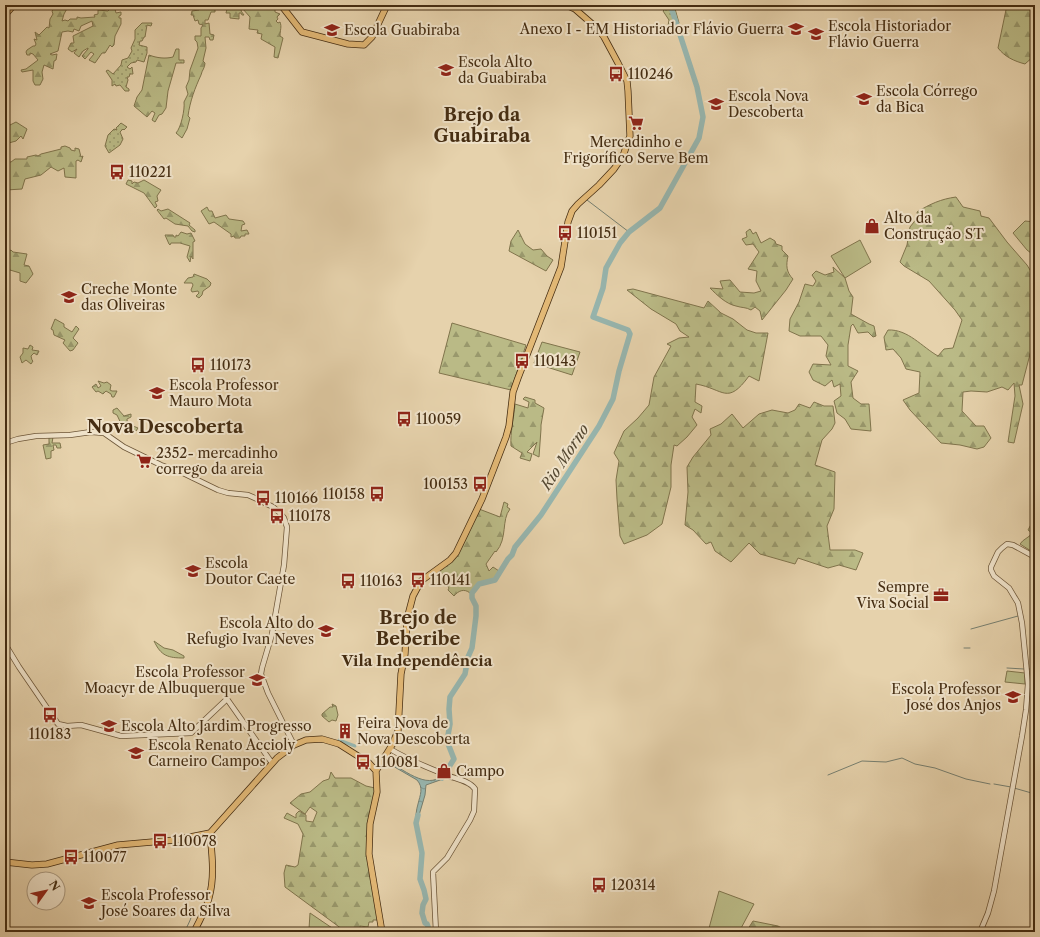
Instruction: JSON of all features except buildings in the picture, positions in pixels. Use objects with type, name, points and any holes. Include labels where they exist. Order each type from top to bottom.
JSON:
[{"type":"main road","points":[[5,15],[14,5]]},
{"type":"main road","points":[[281,5],[302,32],[348,44],[364,45],[372,37],[387,5]]},
{"type":"main road","points":[[382,932],[369,854],[370,824],[377,792],[376,771],[390,749],[398,729],[401,674],[405,654],[407,619],[414,592],[424,577],[444,565],[453,557],[476,513],[506,437],[509,426],[513,392],[561,267],[568,222],[572,211],[610,175],[623,156],[629,141],[629,94],[623,72],[598,29],[579,12],[566,5]]},
{"type":"main road","points":[[5,862],[32,865],[47,864],[118,845],[175,840],[210,833],[283,752],[306,740],[317,739],[333,742],[369,763],[376,771]]},
{"type":"main road","points":[[194,932],[208,902],[212,881],[213,869],[210,833]]},
{"type":"street","points":[[5,443],[36,436],[70,436],[91,432],[104,433],[124,447],[160,465],[218,490],[228,493],[248,495],[273,507],[279,512],[285,520],[287,527],[284,565],[273,630],[261,674],[268,693],[294,745]]},
{"type":"street","points":[[980,932],[994,894],[1028,693],[1022,623],[1018,603],[1009,588],[994,576],[991,570],[992,563],[1004,545],[1013,545],[1035,557]]},
{"type":"street","points":[[5,644],[58,724],[82,724],[121,736],[191,733],[226,699],[272,763]]},
{"type":"street","points":[[390,749],[445,775],[463,781],[475,788],[475,802],[470,820],[447,858],[433,872],[436,932]]},
{"type":"green space","points":[[57,5],[69,5],[62,21],[68,21],[70,19],[77,19],[77,17],[95,17],[94,15],[98,14],[98,10],[108,11],[114,5],[116,13],[121,12],[119,18],[121,18],[121,24],[115,36],[114,45],[112,47],[110,45],[105,53],[102,53],[95,63],[89,60],[94,54],[91,52],[85,59],[82,56],[88,48],[83,51],[79,57],[74,53],[77,49],[72,52],[68,49],[71,43],[74,43],[73,36],[93,26],[92,21],[81,26],[79,31],[74,29],[73,32],[62,32],[58,51],[50,54],[57,54],[53,69],[44,65],[42,72],[43,79],[40,85],[35,85],[33,81],[33,70],[22,72],[21,70],[26,69],[38,60],[33,54],[30,53],[30,55],[27,55],[26,52],[36,44],[34,39],[37,40],[35,32],[39,35],[47,27],[49,28],[50,19],[53,14],[52,11]]},
{"type":"green space","points":[[200,5],[215,5],[215,12],[211,12],[208,20],[205,20],[205,24],[209,23],[210,34],[214,35],[213,40],[210,40],[209,37],[205,37],[206,48],[203,61],[205,65],[193,95],[188,116],[190,118],[187,129],[182,138],[176,133],[180,127],[184,102],[188,94],[186,87],[198,48],[195,36],[201,36],[201,28],[203,25],[199,24],[198,20],[195,21],[193,15],[191,15],[192,11],[199,10]]},
{"type":"green space","points":[[230,5],[236,5],[242,8],[241,11],[244,15],[239,13],[239,19],[230,18],[230,13],[226,13],[227,9],[230,8]]},
{"type":"green space","points":[[243,5],[275,5],[275,12],[280,14],[276,21],[278,23],[280,22],[280,36],[283,38],[278,58],[274,57],[275,47],[261,39],[262,34],[257,33],[258,30],[249,29],[250,17],[242,8]]},
{"type":"green space","points":[[661,5],[674,5],[679,23],[661,34],[668,26],[669,20]]},
{"type":"green space","points":[[1007,5],[1035,5],[1035,55],[1025,64],[1010,58],[998,48]]},
{"type":"green space","points":[[142,23],[152,23],[151,26],[147,25],[145,37],[142,41],[140,41],[139,45],[147,47],[147,53],[144,62],[137,60],[127,67],[130,69],[132,67],[133,74],[130,74],[129,77],[127,77],[128,80],[126,87],[129,91],[125,91],[120,85],[116,86],[115,84],[112,86],[112,80],[106,71],[108,70],[113,74],[121,65],[122,60],[128,58],[132,51],[131,48],[135,39],[135,30]]},
{"type":"green space","points":[[176,49],[179,49],[179,60],[184,60],[184,63],[176,63],[168,91],[166,108],[155,122],[152,120],[155,113],[152,111],[147,117],[134,106],[137,97],[142,90],[149,55],[161,58],[173,57]]},
{"type":"green space","points":[[16,122],[27,129],[23,139],[21,136],[16,141],[5,144],[5,129],[8,129],[8,126]]},
{"type":"green space","points":[[121,123],[127,127],[120,132],[123,139],[120,145],[109,153],[105,146],[108,135],[114,129],[117,130],[116,128]]},
{"type":"green space","points":[[65,146],[75,151],[75,148],[79,149],[81,157],[83,156],[81,162],[78,160],[76,161],[76,178],[65,177],[64,168],[58,171],[51,167],[41,175],[25,179],[22,189],[6,190],[5,162],[11,162],[15,159],[27,159],[27,157],[38,156],[61,149],[61,147]]},
{"type":"green space","points":[[128,180],[132,181],[132,184],[134,182],[138,183],[144,180],[161,190],[157,196],[158,201],[155,202],[157,206],[155,208],[144,193],[126,184]]},
{"type":"green space","points":[[956,197],[963,207],[980,211],[981,216],[989,218],[1027,265],[1035,278],[1035,335],[1022,385],[1019,385],[1023,404],[1014,443],[1008,442],[1015,396],[1014,383],[1008,390],[1002,387],[987,392],[963,392],[962,411],[976,426],[984,426],[991,438],[984,447],[977,449],[941,443],[910,410],[903,400],[919,393],[920,372],[906,369],[901,358],[893,349],[886,350],[884,337],[888,330],[902,332],[938,356],[944,349],[953,348],[962,320],[929,281],[900,262],[907,245],[910,227],[918,217],[917,212],[936,202]]},
{"type":"green space","points":[[207,207],[209,211],[212,211],[215,218],[226,215],[229,219],[243,221],[245,224],[242,225],[241,231],[247,230],[249,234],[245,234],[245,236],[241,236],[240,238],[235,238],[234,236],[231,237],[231,234],[214,222],[209,224],[201,211]]},
{"type":"green space","points":[[158,209],[161,211],[168,209],[190,223],[189,225],[195,230],[195,232],[188,226],[175,224],[166,218],[164,219],[157,210]]},
{"type":"green space","points":[[1025,221],[1035,222],[1035,256],[1027,250],[1013,233]]},
{"type":"green space","points":[[750,229],[753,234],[756,232],[761,243],[770,238],[775,241],[776,244],[782,246],[782,250],[788,256],[787,268],[793,279],[762,320],[760,311],[755,307],[751,310],[732,305],[722,299],[710,288],[723,289],[720,281],[730,280],[740,292],[754,293],[761,291],[756,281],[757,271],[748,269],[759,252],[753,244],[746,245],[742,239],[747,237],[746,232]]},
{"type":"green space","points":[[518,230],[525,244],[533,250],[541,249],[553,260],[546,271],[509,251],[511,241]]},
{"type":"green space","points":[[181,232],[187,234],[191,233],[195,241],[193,242],[193,259],[191,256],[190,262],[187,257],[190,246],[180,243],[171,243],[170,245],[165,235],[173,235],[176,237],[176,235],[178,236]]},
{"type":"green space","points":[[860,240],[871,262],[845,278],[831,256]]},
{"type":"green space","points":[[11,250],[13,252],[27,254],[24,265],[29,266],[33,274],[26,283],[20,281],[20,273],[10,270],[5,266],[5,253]]},
{"type":"green space","points":[[833,267],[845,278],[849,291],[853,297],[851,314],[874,326],[876,336],[873,337],[868,332],[858,333],[853,324],[851,326],[848,345],[848,366],[858,371],[851,382],[853,398],[861,404],[869,404],[871,431],[851,429],[845,419],[837,413],[834,401],[841,396],[840,384],[834,387],[832,380],[825,386],[813,380],[809,372],[813,364],[831,365],[826,356],[828,345],[821,336],[800,336],[789,331],[790,319],[799,302],[805,284],[813,286],[816,281],[812,275],[816,271],[825,275],[834,272]]},
{"type":"green space","points":[[194,274],[207,279],[211,283],[210,286],[203,291],[199,298],[196,296],[199,293],[198,291],[192,292],[191,290],[193,285],[192,283],[184,283],[188,278],[193,277]]},
{"type":"green space","points":[[633,289],[704,308],[708,301],[721,313],[733,319],[747,330],[756,333],[768,333],[759,381],[749,376],[742,385],[730,393],[719,392],[696,384],[695,402],[702,406],[701,413],[695,409],[692,417],[697,425],[677,446],[674,445],[671,465],[671,487],[662,524],[647,535],[624,544],[620,536],[617,499],[616,480],[619,461],[614,453],[624,431],[649,405],[654,377],[671,346],[667,344],[679,338],[689,337],[680,331],[676,324],[651,309],[627,290]]},
{"type":"green space","points":[[55,319],[64,324],[64,327],[72,332],[76,326],[79,329],[73,338],[78,343],[73,350],[70,351],[63,343],[65,340],[54,335],[53,330],[51,329]]},
{"type":"green space","points":[[452,323],[526,345],[511,390],[439,373]]},
{"type":"green space","points":[[542,342],[580,352],[572,375],[534,363]]},
{"type":"green space","points":[[30,345],[33,347],[32,350],[39,351],[37,355],[34,353],[31,356],[33,361],[31,364],[26,360],[22,363],[20,357],[23,353],[23,348],[28,349]]},
{"type":"green space","points":[[98,381],[104,383],[107,382],[111,385],[110,390],[117,391],[114,397],[106,391],[103,394],[98,391],[96,392],[92,387],[96,384],[98,388],[101,386]]},
{"type":"green space","points":[[525,397],[535,400],[535,403],[544,408],[541,425],[539,457],[533,454],[537,442],[527,452],[532,454],[530,461],[520,458],[522,453],[511,446],[515,404],[528,408],[529,402],[523,399]]},
{"type":"green space","points":[[814,402],[824,406],[833,406],[835,423],[832,429],[822,440],[815,465],[835,472],[834,509],[827,526],[830,550],[855,550],[863,553],[856,570],[839,565],[828,568],[798,558],[795,564],[760,554],[749,543],[731,562],[715,551],[711,542],[706,544],[693,530],[685,525],[688,492],[687,467],[711,435],[710,429],[721,424],[732,414],[743,428],[759,414],[772,410],[788,413],[795,410],[799,404],[810,408]]},
{"type":"green space","points":[[117,408],[124,416],[131,414],[131,417],[127,419],[127,421],[138,428],[136,431],[127,425],[126,429],[124,430],[117,415],[113,413],[113,410]]},
{"type":"green space","points":[[49,437],[53,437],[52,443],[60,443],[61,448],[57,448],[56,445],[53,445],[54,450],[51,451],[51,458],[46,459],[43,445],[49,444]]},
{"type":"green space","points":[[504,502],[508,504],[507,507],[510,509],[507,513],[502,541],[500,547],[496,552],[495,551],[486,564],[489,571],[493,567],[499,571],[494,579],[480,583],[470,593],[461,591],[454,596],[448,590],[449,588],[445,582],[447,580],[439,570],[453,560],[479,509],[500,517]]},
{"type":"green space","points":[[1035,517],[1035,545],[1031,551],[1020,544],[1032,533],[1028,530]]},
{"type":"green space","points":[[154,641],[164,648],[173,650],[184,656],[184,658],[169,657],[159,650]]},
{"type":"green space","points":[[1007,671],[1025,673],[1025,684],[1005,682]]},
{"type":"green space","points":[[332,704],[336,706],[338,715],[336,721],[332,720],[329,722],[322,716],[322,714],[330,707],[333,707]]},
{"type":"green space","points":[[331,772],[335,778],[351,778],[366,786],[375,788],[368,849],[379,920],[369,922],[368,927],[360,926],[361,932],[346,932],[285,887],[284,873],[286,865],[295,867],[298,865],[303,834],[298,824],[284,818],[287,813],[296,818],[296,814],[299,811],[306,815],[306,821],[313,822],[317,812],[310,807],[305,814],[290,803],[301,794],[310,792],[323,781],[329,779]]},
{"type":"green space","points":[[719,891],[754,904],[739,932],[708,932]]},
{"type":"green space","points":[[310,913],[338,932],[315,932],[309,929]]},
{"type":"green space","points":[[753,921],[778,926],[789,932],[746,932]]},
{"type":"water","points":[[386,760],[422,779],[429,781],[442,775],[445,777],[426,785],[425,795],[417,822],[415,823],[421,792],[419,783],[417,780],[386,762]]},
{"type":"waterway","name":"Rio Morno","points":[[442,778],[454,759],[447,741],[450,724],[450,697],[465,674],[468,657],[472,648],[476,616],[476,606],[472,598],[472,593],[479,584],[495,580],[512,555],[515,547],[541,515],[599,426],[613,399],[619,371],[630,334],[628,330],[593,317],[603,288],[606,268],[620,243],[629,232],[660,208],[699,138],[703,117],[697,87],[671,7],[669,5]]},
{"type":"waterway","points":[[587,200],[629,232]]},
{"type":"waterway","points":[[971,629],[1018,616]]},
{"type":"waterway","points":[[964,648],[970,648]]},
{"type":"waterway","points":[[1007,668],[1024,669]]},
{"type":"waterway","points":[[1028,669],[1035,669]]},
{"type":"waterway","points":[[339,740],[355,746]]},
{"type":"waterway","points":[[828,775],[862,761],[886,762],[902,758],[915,764],[935,768],[966,779],[990,784]]},
{"type":"waterway","points":[[994,784],[1011,787]]},
{"type":"waterway","points":[[1014,788],[1035,794]]},
{"type":"waterway","name":"Rio Morno","points":[[418,815],[416,823],[422,853],[420,879],[426,899],[423,905],[422,913],[430,932]]},
{"type":"waterway","points":[[185,932],[192,914],[191,907]]},
{"type":"place","name":"Anexo I - EM Historiador Flávio Guerra","points":[[796,29]]},
{"type":"place","name":"Escola Guabiraba","points":[[332,30]]},
{"type":"place","name":"Escola Historiador Flávio Guerra","points":[[816,34]]},
{"type":"place","name":"Escola Alto da Guabiraba","points":[[446,70]]},
{"type":"place","name":"110246","points":[[616,74]]},
{"type":"place","name":"Escola Córrego da Bica","points":[[864,99]]},
{"type":"place","name":"Escola Nova Descoberta","points":[[716,104]]},
{"type":"place","name":"Mercadinho e Frigorífico Serve Bem","points":[[636,123]]},
{"type":"place","name":"110221","points":[[117,172]]},
{"type":"place","name":"Alto da Construção ST","points":[[872,226]]},
{"type":"place","name":"110151","points":[[565,233]]},
{"type":"place","name":"Creche Monte das Oliveiras","points":[[69,297]]},
{"type":"place","name":"110143","points":[[522,361]]},
{"type":"place","name":"110173","points":[[198,365]]},
{"type":"place","name":"Escola Professor Mauro Mota","points":[[157,393]]},
{"type":"place","name":"110059","points":[[404,419]]},
{"type":"place","name":"2352- mercadinho corrego da areia","points":[[144,461]]},
{"type":"place","name":"100153","points":[[480,484]]},
{"type":"place","name":"110158","points":[[377,494]]},
{"type":"place","name":"110166","points":[[263,498]]},
{"type":"place","name":"110178","points":[[277,516]]},
{"type":"place","name":"Escola Doutor Caete","points":[[193,571]]},
{"type":"place","name":"110141","points":[[418,580]]},
{"type":"place","name":"110163","points":[[348,581]]},
{"type":"place","name":"Sempre Viva Social","points":[[941,595]]},
{"type":"place","name":"Escola Alto do Refugio Ivan Neves","points":[[326,631]]},
{"type":"place","name":"Escola Professor Moacyr de Albuquerque","points":[[257,680]]},
{"type":"place","name":"Escola Professor José dos Anjos","points":[[1013,697]]},
{"type":"place","name":"110183","points":[[50,715]]},
{"type":"place","name":"Escola Alto Jardim Progresso","points":[[109,726]]},
{"type":"place","name":"Feira Nova de Nova Descoberta","points":[[345,731]]},
{"type":"place","name":"Escola Renato Accioly Carneiro Campos","points":[[136,753]]},
{"type":"place","name":"110081","points":[[363,762]]},
{"type":"place","name":"Campo","points":[[444,771]]},
{"type":"place","name":"110078","points":[[160,841]]},
{"type":"place","name":"110077","points":[[71,857]]},
{"type":"place","name":"120314","points":[[599,885]]},
{"type":"place","name":"Escola Professor José Soares da Silva","points":[[89,903]]},
{"type":"district","name":"Brejo da Guabiraba","points":[[482,125]]},
{"type":"district","name":"Nova Descoberta","points":[[165,427]]},
{"type":"district","name":"Brejo de Beberibe","points":[[418,628]]},
{"type":"district","name":"Vila Independência","points":[[417,661]]}]
